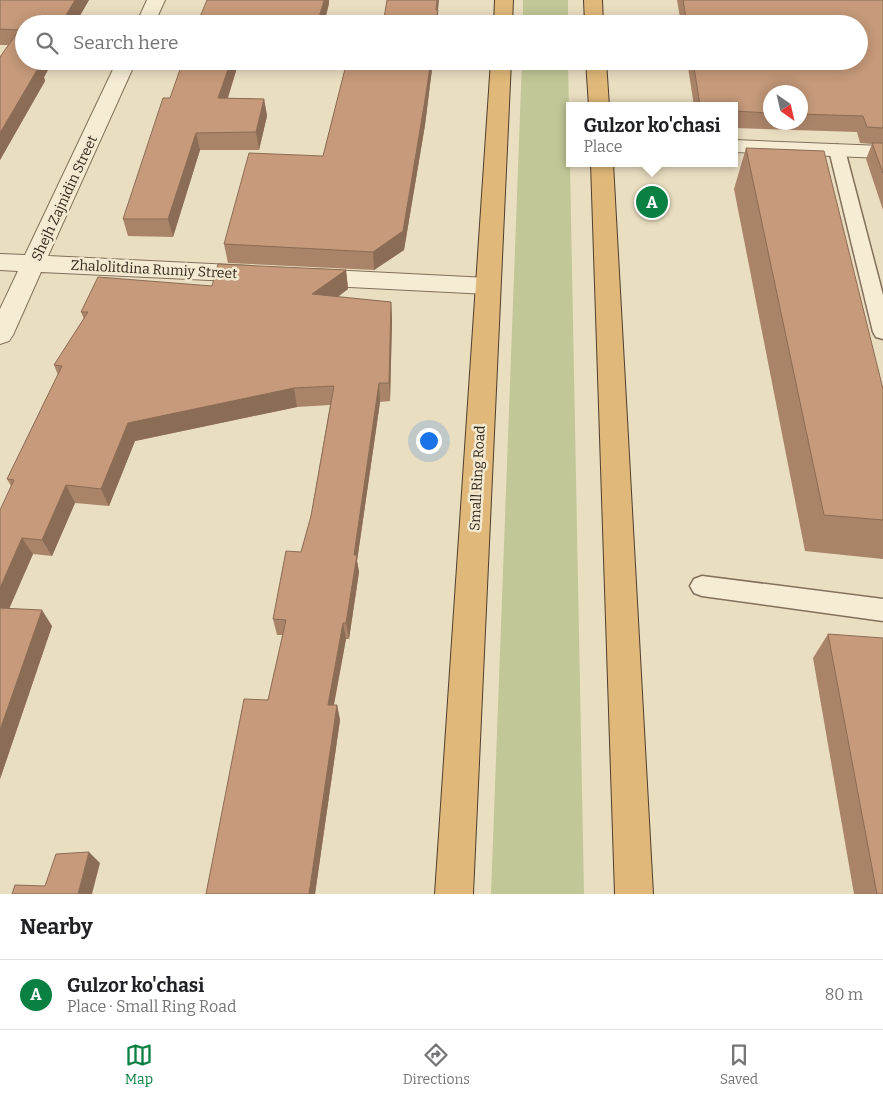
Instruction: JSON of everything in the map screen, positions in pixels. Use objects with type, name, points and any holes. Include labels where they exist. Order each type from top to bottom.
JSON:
[{"type":"highway","points":[[503,15],[504,0]]},
{"type":"highway","points":[[593,0],[594,15]]},
{"type":"highway","name":"Small Ring Road","points":[[454,894],[500,70]]},
{"type":"highway","points":[[597,70],[599,102]]},
{"type":"highway","points":[[602,167],[634,894]]},
{"type":"street","points":[[149,15],[156,0]]},
{"type":"street","name":"Shejh Zajnidin Street","points":[[0,335],[123,70]]},
{"type":"street","points":[[738,146],[883,152]]},
{"type":"street","name":"Zhalolitdina Rumiy Street","points":[[0,262],[488,286]]},
{"type":"lane","points":[[836,150],[883,332]]},
{"type":"lane","points":[[702,586],[883,610]]},
{"type":"green space","points":[[523,0],[568,0],[568,15],[523,15]]},
{"type":"green space","points":[[522,70],[568,70],[566,167],[570,167],[584,894],[491,894]]},
{"type":"building","points":[[0,0],[75,0],[66,15],[15,15],[15,30],[0,29]]},
{"type":"building","points":[[207,0],[324,0],[320,15],[201,15]]},
{"type":"building","points":[[387,0],[437,0],[437,15],[384,15]]},
{"type":"building","points":[[683,0],[883,0],[883,128],[867,127],[863,116],[808,114],[808,85],[763,85],[763,113],[738,111],[738,102],[699,102],[694,70],[868,70],[868,15],[686,15]]},
{"type":"building","points":[[15,36],[15,70],[37,70],[0,133],[0,57]]},
{"type":"building","points":[[180,70],[228,70],[218,98],[264,99],[256,132],[196,133],[168,219],[123,219],[163,98],[170,98]]},
{"type":"building","points":[[345,70],[430,70],[403,231],[373,252],[224,244],[249,153],[323,156]]},
{"type":"building","points":[[872,143],[883,143],[883,173]]},
{"type":"building","points":[[746,148],[824,151],[883,389],[883,520],[824,515]]},
{"type":"building","points":[[218,264],[346,270],[312,294],[391,302],[389,383],[379,383],[354,555],[357,555],[346,623],[343,623],[328,705],[337,705],[309,894],[206,894],[244,699],[268,700],[286,620],[273,619],[286,551],[301,552],[311,516],[334,386],[294,388],[128,423],[101,489],[66,485],[42,540],[22,538],[0,588],[0,510],[14,480],[7,479],[62,366],[54,365],[88,312],[81,312],[98,277],[212,286]]},
{"type":"building","points":[[0,608],[42,610],[0,730]]},
{"type":"building","points":[[828,634],[883,638],[883,894],[877,894]]},
{"type":"building","points":[[89,852],[78,894],[12,894],[15,885],[45,886],[56,854]]},
{"type":"place","name":"Gulzor ko'chasi","points":[[652,202]]}]
